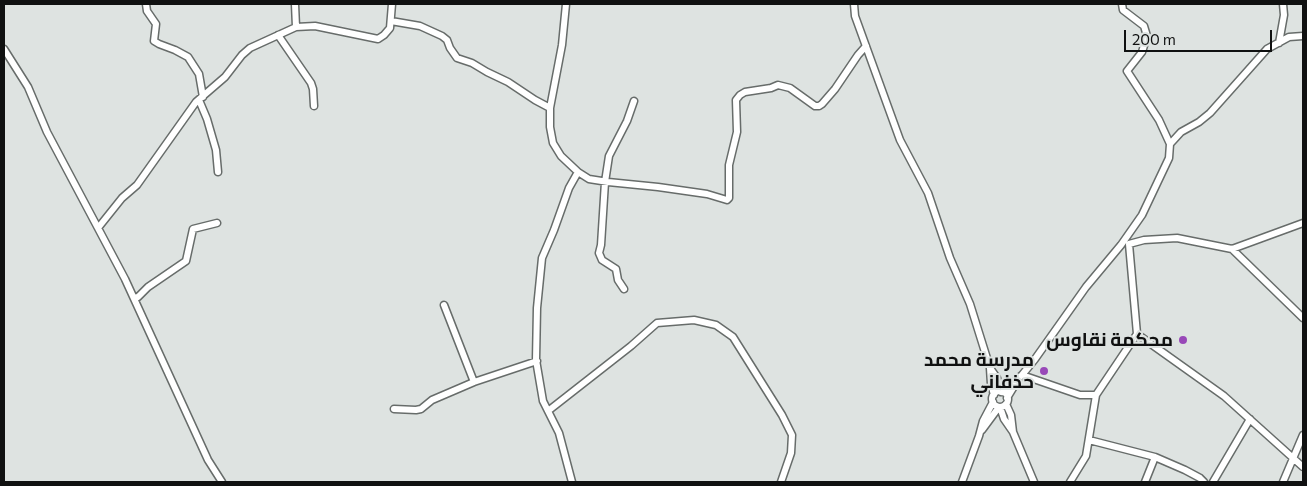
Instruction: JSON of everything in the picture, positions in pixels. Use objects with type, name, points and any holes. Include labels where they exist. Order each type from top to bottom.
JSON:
[{"type":"street","points":[[146,4],[147,11],[156,24],[154,40],[158,44],[188,57],[198,74],[201,98],[216,150],[218,172]]},
{"type":"street","points":[[295,4],[296,27]]},
{"type":"street","points":[[98,228],[122,198],[137,185],[188,112],[225,76],[250,48],[296,27],[315,26],[378,38],[384,35],[390,28],[392,4]]},
{"type":"street","points":[[566,4],[562,45],[550,108],[550,127],[553,143],[561,156],[578,172],[589,179],[658,186],[707,194],[727,200],[729,198],[729,166],[737,132],[736,100],[740,95],[745,92],[778,85],[790,88],[815,106],[819,106],[866,46]]},
{"type":"street","points":[[854,4],[855,16],[900,140],[928,193],[950,258],[970,304],[990,368],[995,405],[1003,404]]},
{"type":"street","points":[[979,436],[1086,287],[1121,245],[1142,215],[1169,158],[1170,144],[1159,120],[1127,71],[1142,52],[1147,36],[1144,26],[1123,10],[1122,4]]},
{"type":"street","points":[[1278,43],[1284,15],[1283,4]]},
{"type":"street","points":[[391,21],[420,26],[442,36],[447,40],[450,48],[458,58],[472,63],[508,82],[550,108]]},
{"type":"street","points":[[278,35],[311,82],[314,106]]},
{"type":"street","points":[[1170,144],[1181,132],[1210,113],[1267,49],[1288,37],[1303,36]]},
{"type":"street","points":[[4,49],[28,87],[47,132],[134,298],[208,460],[222,482]]},
{"type":"street","points":[[624,289],[618,280],[616,269],[602,260],[599,253],[609,156],[627,121],[634,101]]},
{"type":"street","points":[[572,482],[559,433],[543,401],[536,361],[542,258],[578,172]]},
{"type":"street","points":[[134,298],[138,297],[148,287],[186,261],[192,229],[217,223]]},
{"type":"street","points":[[1121,245],[1144,240],[1177,238],[1232,249],[1303,223]]},
{"type":"street","points":[[1070,482],[1086,456],[1096,395],[1137,334],[1130,244]]},
{"type":"street","points":[[1232,249],[1303,318]]},
{"type":"street","points":[[444,305],[474,382]]},
{"type":"street","points":[[548,411],[631,346],[657,323],[694,320],[716,325],[733,337],[782,415],[792,435],[791,452],[781,482]]},
{"type":"street","points":[[1137,334],[1224,396],[1303,467]]},
{"type":"street","points":[[394,409],[416,410],[432,400],[474,382],[536,361]]},
{"type":"street","points":[[990,368],[1006,395],[1003,404],[1004,419],[1013,432],[1034,482]]},
{"type":"street","points":[[962,482],[993,398],[998,392],[1020,377]]},
{"type":"street","points":[[1020,377],[1080,395],[1096,395]]},
{"type":"street","points":[[1003,404],[1011,414],[1013,432]]},
{"type":"street","points":[[992,417],[1004,419]]},
{"type":"street","points":[[1213,482],[1250,419]]},
{"type":"street","points":[[1283,482],[1303,435]]},
{"type":"street","points":[[1089,440],[1155,457],[1185,470],[1204,482]]},
{"type":"street","points":[[1145,482],[1155,457]]},
{"type":"place","name":"محكمة نقاوس","points":[[1183,340]]},
{"type":"place","name":"مدرسة محمد حذفاني","points":[[1044,371]]}]
